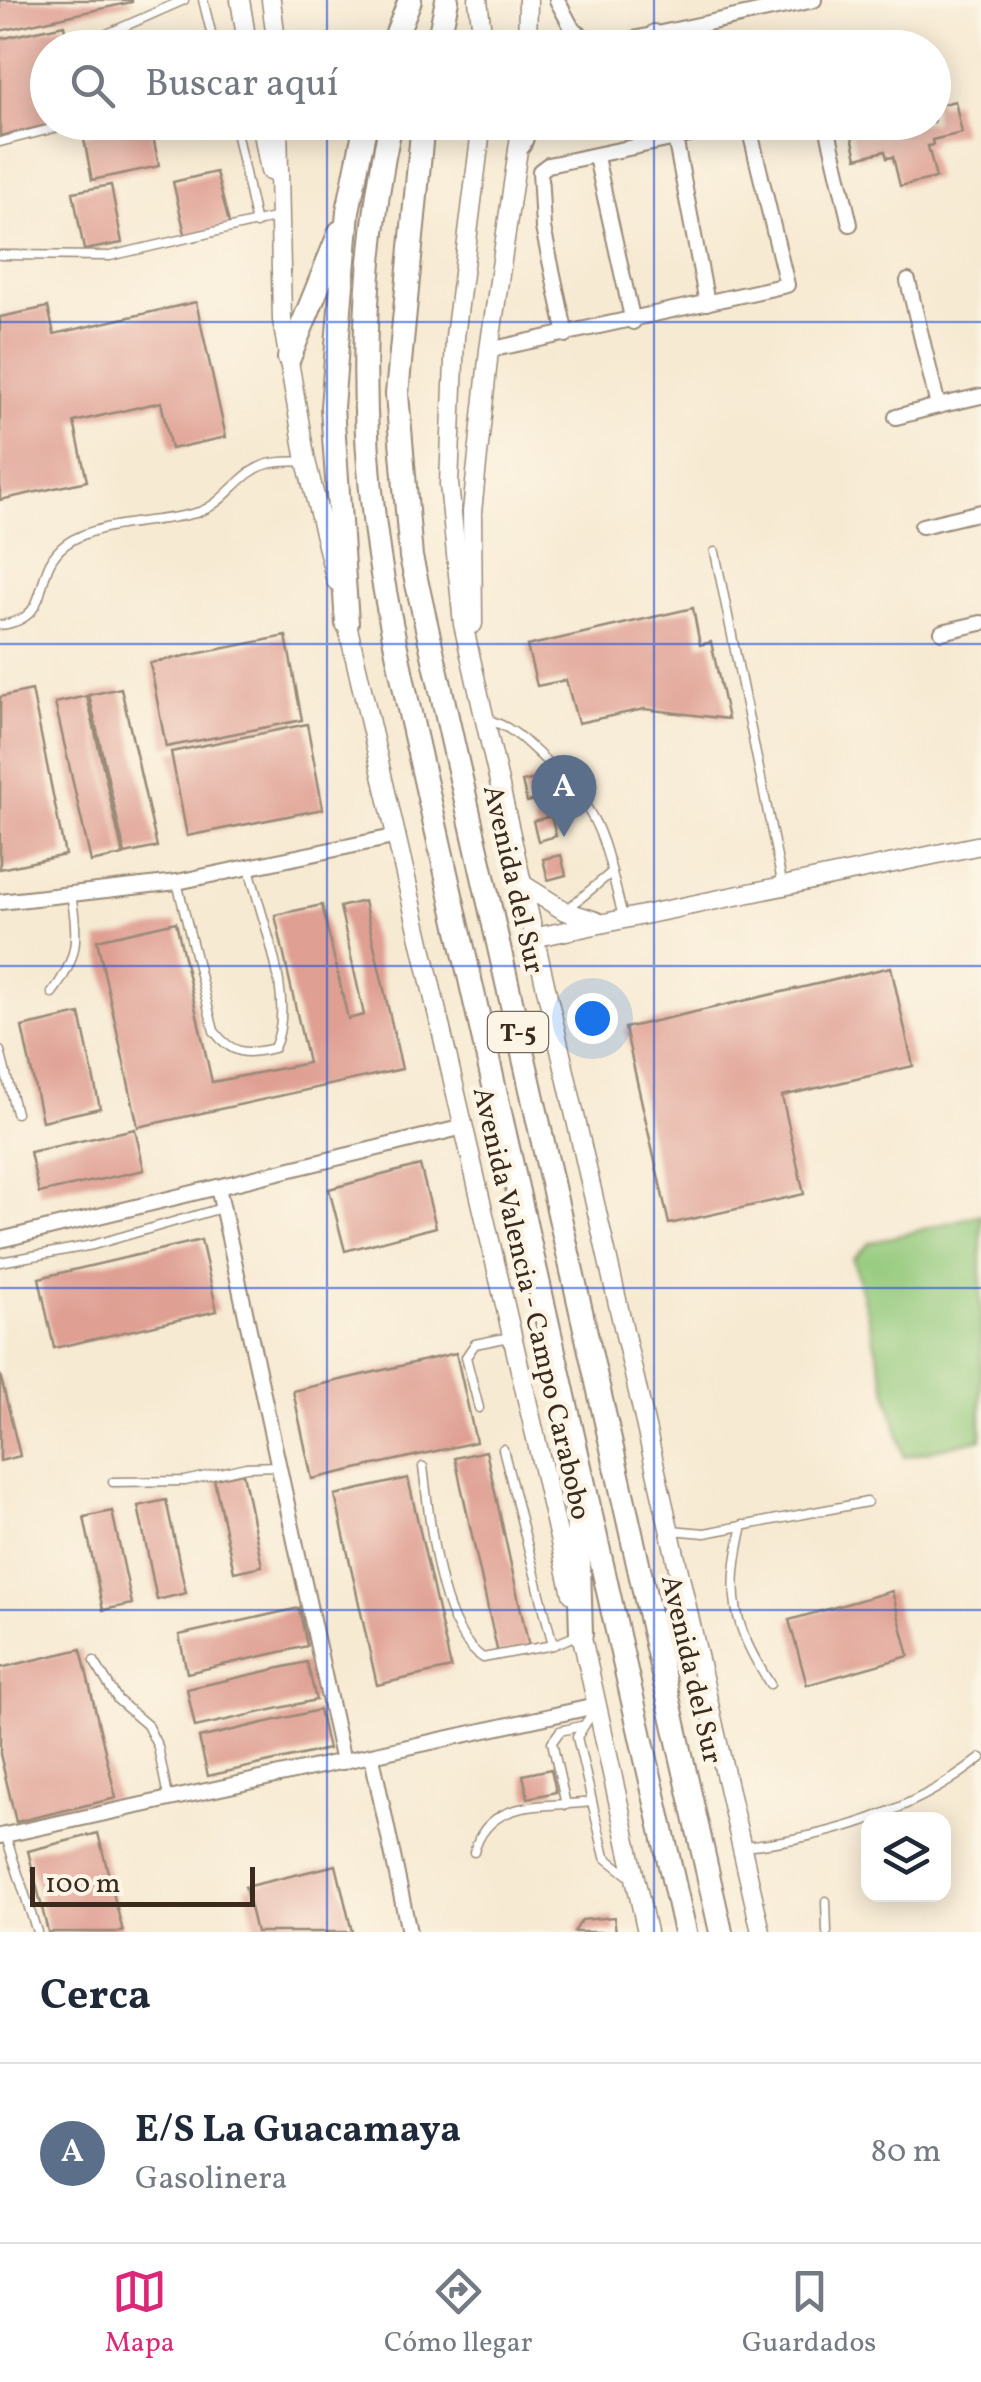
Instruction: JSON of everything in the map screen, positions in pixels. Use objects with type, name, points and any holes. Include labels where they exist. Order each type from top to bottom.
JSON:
[{"type":"highway","points":[[399,30],[410,0]]},
{"type":"highway","points":[[412,30],[418,0]]},
{"type":"highway","points":[[441,30],[446,0]]},
{"type":"highway","points":[[347,623],[332,407],[348,211],[362,140]]},
{"type":"highway","name":"T-5","points":[[387,140],[378,182],[364,364],[377,548],[407,700],[685,1932]]},
{"type":"highway","name":"Avenida del Sur","points":[[420,140],[397,394],[412,557],[721,1932]]},
{"type":"highway","points":[[288,358],[348,211]]},
{"type":"highway","points":[[575,1446],[581,1634]]},
{"type":"street","points":[[240,0],[245,30]]},
{"type":"street","points":[[271,0],[275,30]]},
{"type":"street","points":[[478,0],[482,30]]},
{"type":"street","points":[[527,30],[528,0]]},
{"type":"street","points":[[557,0],[574,30]]},
{"type":"street","points":[[695,30],[814,0]]},
{"type":"street","points":[[264,140],[278,217]]},
{"type":"street","points":[[278,140],[278,217]]},
{"type":"street","points":[[480,140],[455,338],[449,484],[463,624],[761,1932]]},
{"type":"street","points":[[472,664],[472,512],[489,350],[520,140]]},
{"type":"street","points":[[518,160],[525,140]]},
{"type":"street","points":[[566,335],[543,228],[540,170],[548,165],[671,140]]},
{"type":"street","points":[[675,140],[707,302]]},
{"type":"street","points":[[489,350],[633,322],[787,285],[754,140]]},
{"type":"street","points":[[830,140],[850,224]]},
{"type":"street","points":[[596,157],[633,322]]},
{"type":"street","name":"Avenida Valencia - Campo Carabobo","points":[[278,217],[288,358],[306,460],[514,1336],[647,1932]]},
{"type":"street","points":[[908,281],[938,406]]},
{"type":"street","points":[[896,417],[981,396]]},
{"type":"street","points":[[922,526],[981,512]]},
{"type":"street","points":[[942,632],[981,623]]},
{"type":"street","points":[[0,902],[176,882],[398,836]]},
{"type":"street","points":[[536,937],[981,845]]},
{"type":"street","points":[[525,886],[565,911],[601,922]]},
{"type":"street","points":[[0,1240],[464,1127]]},
{"type":"street","points":[[218,1187],[343,1762]]},
{"type":"street","points":[[2,1835],[596,1706]]},
{"type":"street","points":[[372,1756],[409,1932]]},
{"type":"lane","points":[[116,30],[184,0]]},
{"type":"lane","points":[[203,0],[210,30]]},
{"type":"lane","points":[[0,142],[30,134]]},
{"type":"lane","points":[[238,140],[256,224]]},
{"type":"lane","points":[[0,255],[110,256],[278,217]]},
{"type":"lane","points":[[0,626],[23,621],[38,603],[49,559],[70,541],[129,524],[202,512],[266,464],[306,460]]},
{"type":"lane","points":[[715,552],[783,887]]},
{"type":"lane","points":[[486,719],[513,728],[572,784],[601,830],[623,918]]},
{"type":"lane","points":[[176,882],[214,1031],[224,1044],[248,1054],[274,1048],[282,1014],[264,916],[250,866]]},
{"type":"lane","points":[[565,911],[612,872]]},
{"type":"lane","points":[[52,993],[71,968],[76,944],[71,895]]},
{"type":"lane","points":[[0,1051],[16,1113]]},
{"type":"lane","points":[[0,1262],[94,1245],[225,1207]]},
{"type":"lane","points":[[478,1408],[466,1357],[476,1344],[514,1336]]},
{"type":"lane","points":[[503,1450],[553,1646]]},
{"type":"lane","points":[[112,1482],[184,1481],[246,1467],[279,1466]]},
{"type":"lane","points":[[423,1467],[444,1587],[455,1627],[467,1645],[483,1658],[553,1646],[581,1634]]},
{"type":"lane","points":[[671,1530],[706,1534],[868,1502]]},
{"type":"lane","points":[[742,1526],[732,1572],[732,1598],[736,1619],[770,1684]]},
{"type":"lane","points":[[94,1661],[118,1700],[147,1725],[163,1764],[168,1798]]},
{"type":"lane","points":[[596,1706],[577,1737],[606,1857],[636,1881]]},
{"type":"lane","points":[[566,1805],[552,1742],[560,1730],[583,1725]]},
{"type":"lane","points":[[743,1846],[847,1827],[934,1792],[981,1758]]},
{"type":"lane","points":[[474,1852],[479,1833],[502,1812],[592,1802]]},
{"type":"lane","points":[[2,1835],[12,1844],[37,1932]]},
{"type":"lane","points":[[826,1901],[828,1932]]},
{"type":"green space","points":[[981,1214],[981,1439],[904,1457],[853,1259],[870,1243]]},
{"type":"building","points":[[0,0],[132,0],[132,2],[0,31]]},
{"type":"building","points":[[30,32],[30,129],[0,136],[0,39]]},
{"type":"building","points":[[955,101],[962,133],[951,136],[951,102]]},
{"type":"building","points":[[84,140],[154,140],[159,166],[92,180]]},
{"type":"building","points":[[853,140],[932,140],[933,145],[928,146],[936,178],[900,186],[893,157],[887,158],[885,151],[857,158]]},
{"type":"building","points":[[216,172],[230,227],[186,238],[173,182]]},
{"type":"building","points":[[111,185],[122,243],[84,250],[73,192]]},
{"type":"building","points":[[196,302],[226,437],[171,449],[161,402],[74,422],[87,481],[0,500],[0,317],[48,307],[54,334]]},
{"type":"building","points":[[693,608],[700,645],[711,642],[728,719],[644,709],[578,723],[566,680],[537,686],[527,646]]},
{"type":"building","points":[[286,636],[302,720],[166,747],[150,663]]},
{"type":"building","points":[[121,688],[157,847],[125,854],[89,695]]},
{"type":"building","points":[[32,690],[65,855],[0,869],[0,697]]},
{"type":"building","points":[[87,696],[123,855],[91,862],[55,703]]},
{"type":"building","points":[[307,724],[323,809],[187,836],[171,752]]},
{"type":"building","points":[[540,778],[545,798],[527,802],[522,782]]},
{"type":"building","points":[[551,816],[556,836],[538,841],[533,821]]},
{"type":"building","points":[[561,855],[566,875],[548,880],[543,859]]},
{"type":"building","points":[[364,901],[402,1069],[138,1127],[97,940],[176,922],[212,1082],[308,1063],[275,915],[322,905],[348,1019],[364,1015],[340,907]]},
{"type":"building","points":[[891,967],[913,1066],[782,1096],[804,1194],[669,1224],[625,1028]]},
{"type":"building","points":[[80,1014],[100,1108],[42,1121],[22,1027]]},
{"type":"building","points":[[135,1129],[144,1170],[39,1193],[30,1152]]},
{"type":"building","points":[[420,1165],[436,1227],[345,1251],[329,1189]]},
{"type":"building","points":[[201,1240],[217,1311],[54,1348],[39,1278]]},
{"type":"building","points":[[456,1353],[476,1442],[312,1479],[293,1391]]},
{"type":"building","points":[[0,1374],[20,1456],[0,1461]]},
{"type":"building","points":[[486,1451],[529,1647],[498,1654],[455,1458]]},
{"type":"building","points":[[243,1473],[262,1566],[234,1572],[214,1479]]},
{"type":"building","points":[[408,1478],[451,1668],[377,1685],[335,1495]]},
{"type":"building","points":[[166,1500],[186,1593],[157,1600],[138,1506]]},
{"type":"building","points":[[112,1511],[132,1604],[103,1610],[84,1517]]},
{"type":"building","points":[[892,1591],[909,1656],[807,1685],[789,1620]]},
{"type":"building","points":[[299,1608],[307,1646],[187,1673],[179,1635]]},
{"type":"building","points":[[81,1649],[116,1798],[16,1822],[0,1754],[0,1668]]},
{"type":"building","points":[[307,1662],[316,1700],[195,1727],[187,1689]]},
{"type":"building","points":[[319,1710],[328,1749],[208,1776],[199,1738]]},
{"type":"building","points":[[551,1769],[556,1792],[528,1798],[523,1775]]},
{"type":"building","points":[[98,1833],[123,1932],[48,1932],[28,1851]]},
{"type":"building","points":[[336,1865],[352,1932],[256,1932],[245,1887]]},
{"type":"building","points":[[614,1917],[616,1932],[574,1932],[582,1920]]},
{"type":"place","name":"E/S La Guacamaya","points":[[564,837]]}]
